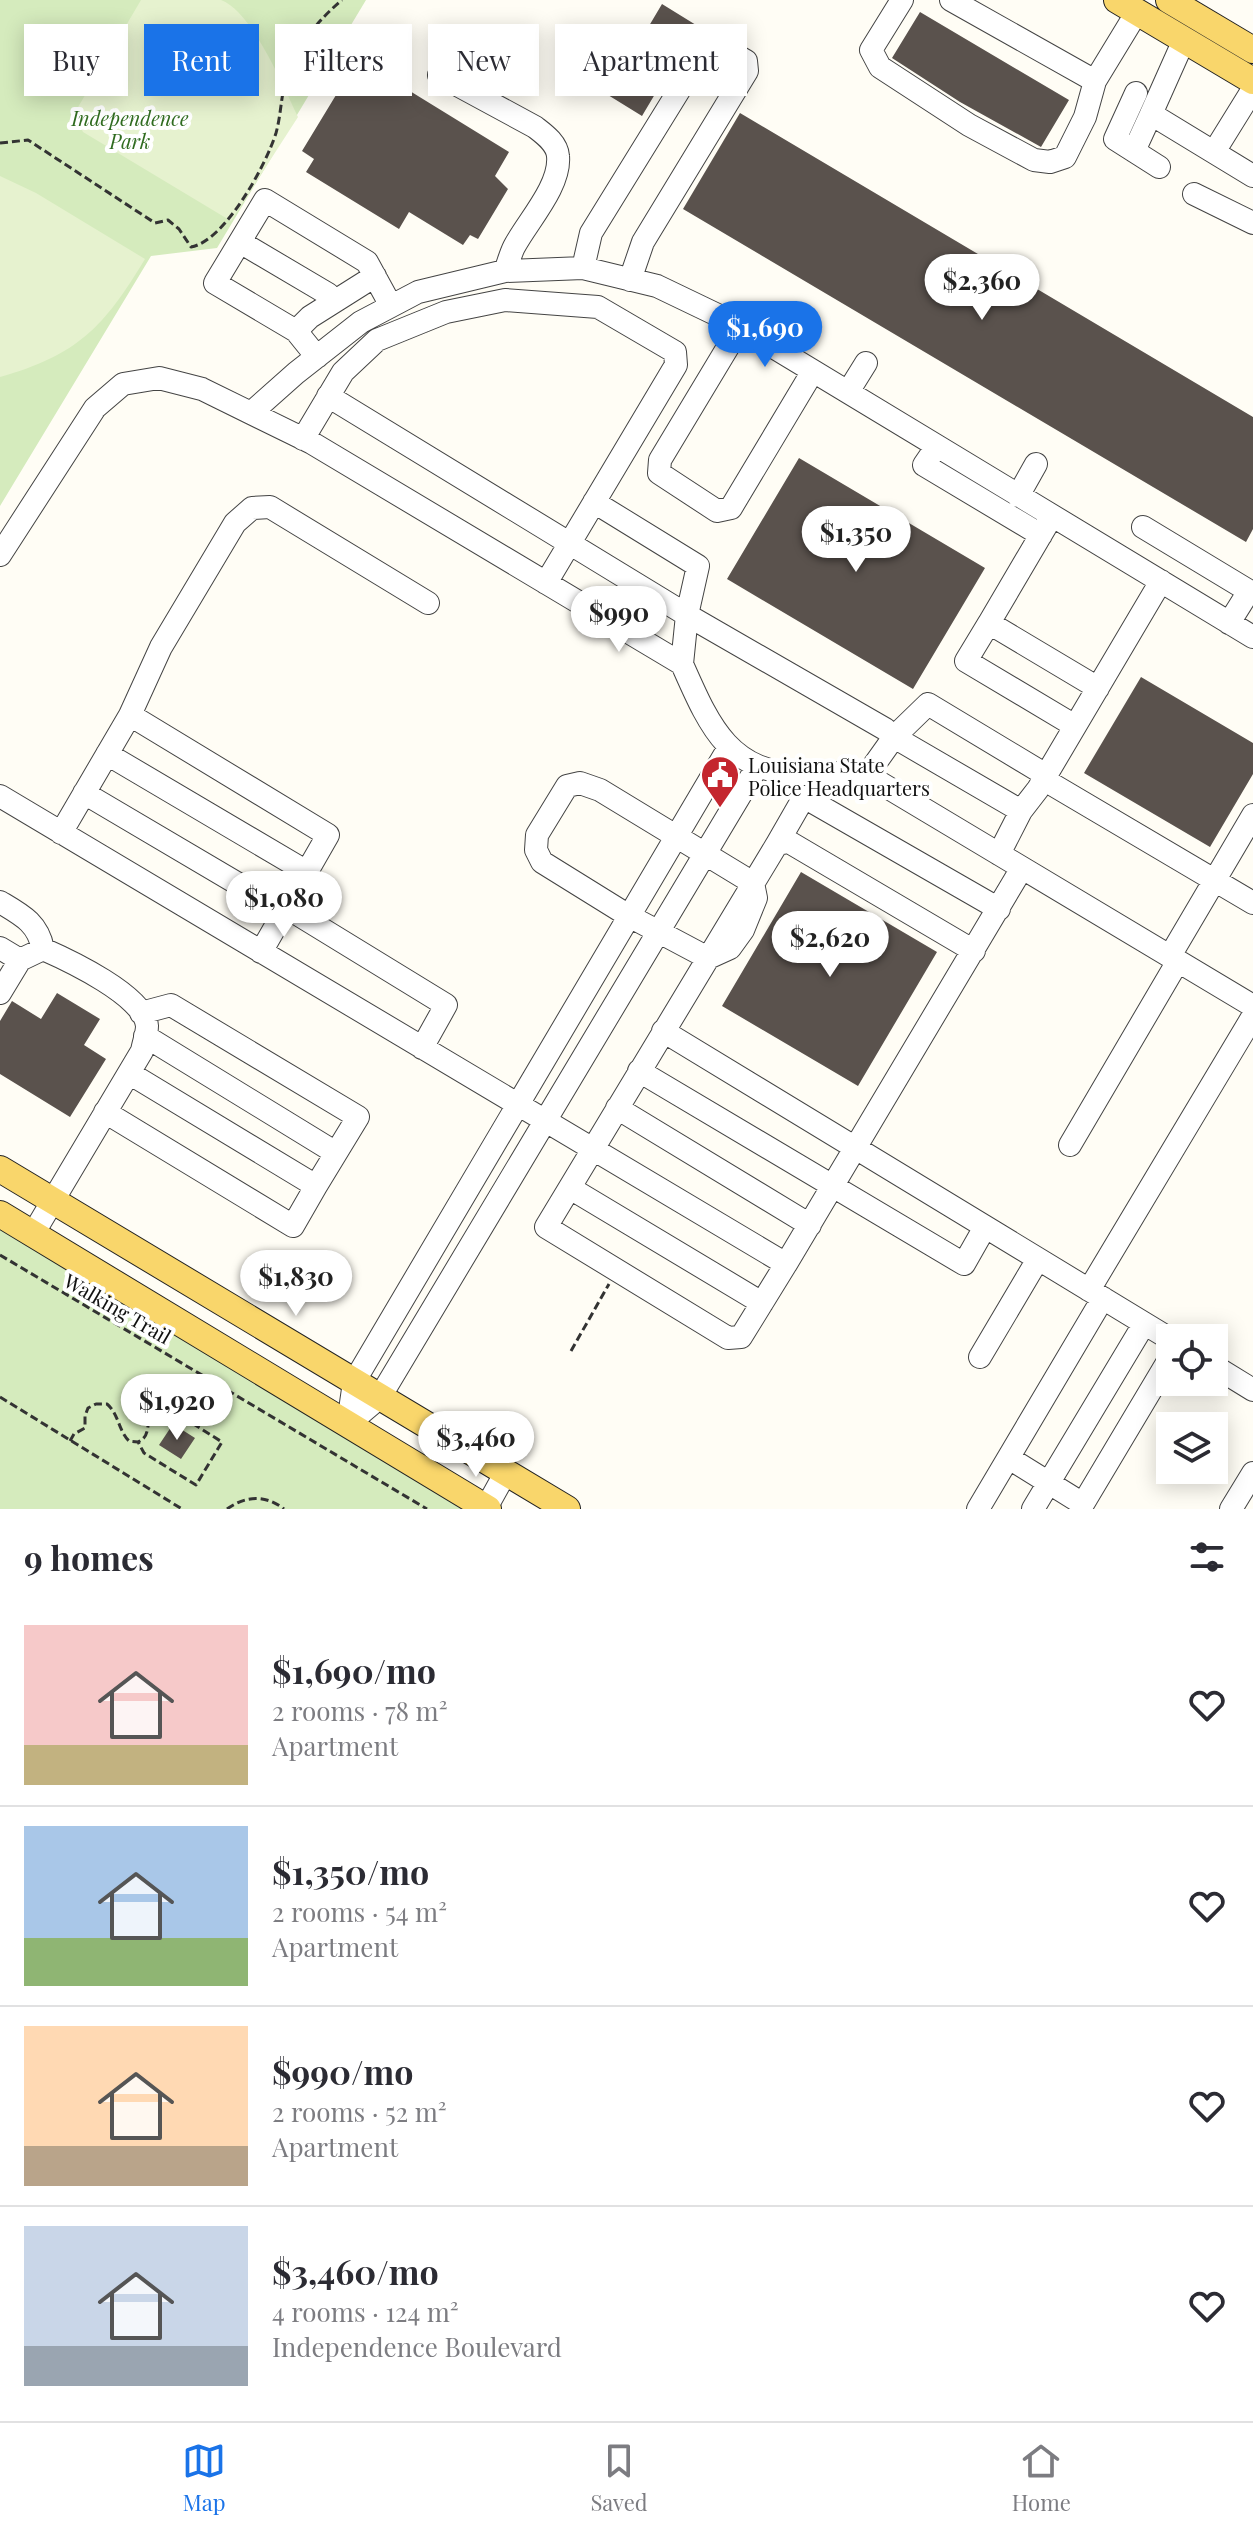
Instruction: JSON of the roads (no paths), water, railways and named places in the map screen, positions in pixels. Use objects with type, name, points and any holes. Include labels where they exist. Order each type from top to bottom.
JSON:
[{"type":"main road","points":[[1169,0],[1253,50]]},
{"type":"main road","points":[[1138,12],[1253,81]]},
{"type":"main road","points":[[1138,12],[1184,26],[1253,64]]},
{"type":"main road","points":[[0,1169],[567,1509]]},
{"type":"main road","points":[[0,1214],[487,1508]]},
{"type":"street","points":[[902,0],[871,50],[880,67],[969,125],[1034,160],[1050,162],[1065,157],[1085,117],[1095,81],[1138,12]]},
{"type":"street","points":[[951,0],[1095,81]]},
{"type":"street","points":[[1134,151],[1184,40]]},
{"type":"street","points":[[583,268],[591,233],[704,50],[720,46],[746,61],[747,71],[643,242],[630,280]]},
{"type":"street","points":[[1214,152],[1253,89]]},
{"type":"street","points":[[1136,93],[1115,139],[1159,167]]},
{"type":"street","points":[[478,96],[535,127],[548,137],[558,152],[551,185],[514,246],[505,271]]},
{"type":"street","points":[[1151,114],[1253,176]]},
{"type":"street","points":[[1194,194],[1253,223]]},
{"type":"street","points":[[317,357],[296,331],[215,283],[265,200],[367,262],[391,306]]},
{"type":"street","points":[[240,242],[328,294],[333,301]]},
{"type":"street","points":[[251,413],[361,322],[418,292],[505,271],[583,268],[657,286],[740,327],[1018,496],[1046,525]]},
{"type":"street","points":[[296,331],[310,317],[375,276]]},
{"type":"street","points":[[303,439],[343,372],[377,340],[446,312],[505,300],[598,307],[675,352],[676,365],[546,583]]},
{"type":"street","points":[[740,327],[660,460],[659,473],[717,511],[731,508],[813,371]]},
{"type":"street","points":[[848,392],[866,363]]},
{"type":"street","points":[[0,555],[95,408],[123,384],[159,378],[202,389],[303,439],[682,664]]},
{"type":"street","points":[[328,396],[687,615],[1021,811]]},
{"type":"street","points":[[937,446],[924,465],[1161,581],[1253,637]]},
{"type":"street","points":[[1018,496],[1036,464]]},
{"type":"street","points":[[594,502],[698,566],[687,615],[682,664],[698,702],[728,749],[757,767],[803,774],[844,771],[867,775],[1253,1006]]},
{"type":"street","points":[[61,833],[130,715],[161,647],[235,523],[252,508],[270,507],[428,603]]},
{"type":"street","points":[[1046,525],[966,661],[1075,726]]},
{"type":"street","points":[[1143,527],[1249,591],[1229,623]]},
{"type":"street","points":[[999,854],[1021,811],[1045,777],[1161,581]]},
{"type":"street","points":[[989,623],[1098,688]]},
{"type":"street","points":[[867,775],[894,737],[928,704],[1253,903]]},
{"type":"street","points":[[130,715],[328,835],[261,952]]},
{"type":"street","points":[[348,1424],[354,1382],[728,749]]},
{"type":"street","points":[[107,754],[307,872]]},
{"type":"street","points":[[348,1424],[380,1397],[757,767]]},
{"type":"street","points":[[708,958],[629,916],[542,862],[536,850],[537,835],[567,786],[580,783],[600,790],[753,883]]},
{"type":"street","points":[[84,793],[446,1005],[422,1048]]},
{"type":"street","points":[[0,796],[786,1264]]},
{"type":"street","points":[[999,909],[804,797],[546,1227],[728,1338],[741,1337],[857,1149],[999,909],[1022,868]]},
{"type":"street","points":[[1070,1145],[1174,959],[1214,880],[1253,815]]},
{"type":"street","points":[[777,844],[789,842],[974,951]]},
{"type":"street","points":[[0,902],[40,932],[43,949]]},
{"type":"street","points":[[0,948],[20,960]]},
{"type":"street","points":[[0,993],[20,960],[43,949],[72,962],[137,1004],[147,1025],[142,1051],[33,1234]]},
{"type":"street","points":[[105,1112],[293,1226],[358,1117],[171,1005],[141,1013]]},
{"type":"street","points":[[978,1509],[1253,1016]]},
{"type":"street","points":[[663,1031],[1156,1331]]},
{"type":"street","points":[[145,1036],[336,1153]]},
{"type":"street","points":[[639,1071],[964,1264],[985,1227]]},
{"type":"street","points":[[129,1073],[316,1186]]},
{"type":"street","points":[[617,1108],[810,1225]]},
{"type":"street","points":[[570,1188],[762,1303]]},
{"type":"street","points":[[980,1357],[1038,1259]]},
{"type":"street","points":[[1033,1509],[1144,1324]]},
{"type":"street","points":[[1228,1375],[1253,1390]]},
{"type":"street","points":[[1009,1458],[1082,1506],[1156,1382]]},
{"type":"street","points":[[487,1508],[506,1472]]},
{"type":"street","points":[[1231,1509],[1253,1473]]},
{"type":"place","name":"Louisiana State Police Headquarters","points":[[720,809]]},
{"type":"park label","name":"Independence Park","points":[[130,128]]}]
